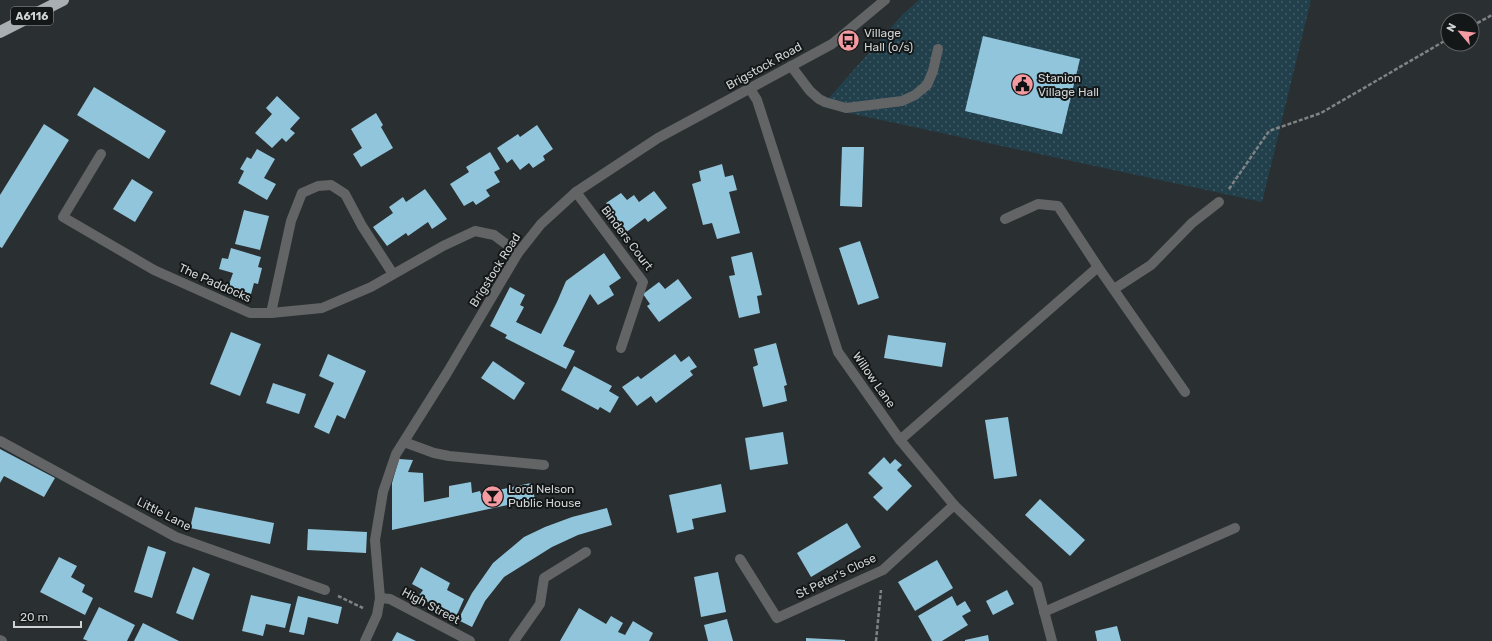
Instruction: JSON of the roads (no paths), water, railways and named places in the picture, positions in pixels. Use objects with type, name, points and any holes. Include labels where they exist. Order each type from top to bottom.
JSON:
[{"type":"highway","name":"A6116","points":[[0,32],[63,0]]},
{"type":"street","name":"Brigstock Road","points":[[365,641],[377,615],[380,598],[375,540],[383,492],[396,454],[447,373],[518,253],[541,224],[576,192],[658,138],[832,44],[885,0]]},
{"type":"street","points":[[791,66],[818,99],[846,108],[902,101],[915,95],[927,85],[933,72],[938,49]]},
{"type":"street","name":"Willow Lane","points":[[750,89],[757,100],[838,352],[900,440],[954,505],[1037,585],[1052,641]]},
{"type":"street","name":"The Paddocks","points":[[101,154],[62,218],[154,270],[250,313],[271,313],[322,308],[371,287],[443,246],[475,231],[494,235],[518,253]]},
{"type":"street","points":[[271,313],[291,220],[302,194],[318,186],[331,185],[345,194],[362,226],[393,274]]},
{"type":"street","name":"Binders Court","points":[[576,192],[643,282],[621,348]]},
{"type":"street","points":[[1114,289],[1151,265],[1192,223],[1220,202]]},
{"type":"street","points":[[1005,219],[1038,204],[1058,206],[1185,392]]},
{"type":"street","points":[[900,440],[1098,266]]},
{"type":"street","name":"Little Lane","points":[[0,441],[176,537],[325,590]]},
{"type":"street","points":[[404,442],[434,453],[449,456],[544,465]]},
{"type":"street","name":"St Peter's Close","points":[[740,560],[777,618],[882,570],[954,505]]},
{"type":"street","points":[[1044,612],[1235,528]]},
{"type":"street","points":[[514,641],[540,604],[544,578],[586,552]]},
{"type":"street","name":"High Street","points":[[380,598],[397,603],[470,641]]},
{"type":"place","name":"Village Hall (o/s)","points":[[849,40]]},
{"type":"place","name":"Stanion Village Hall","points":[[1022,85]]},
{"type":"place","name":"Lord Nelson Public House","points":[[492,496]]}]
